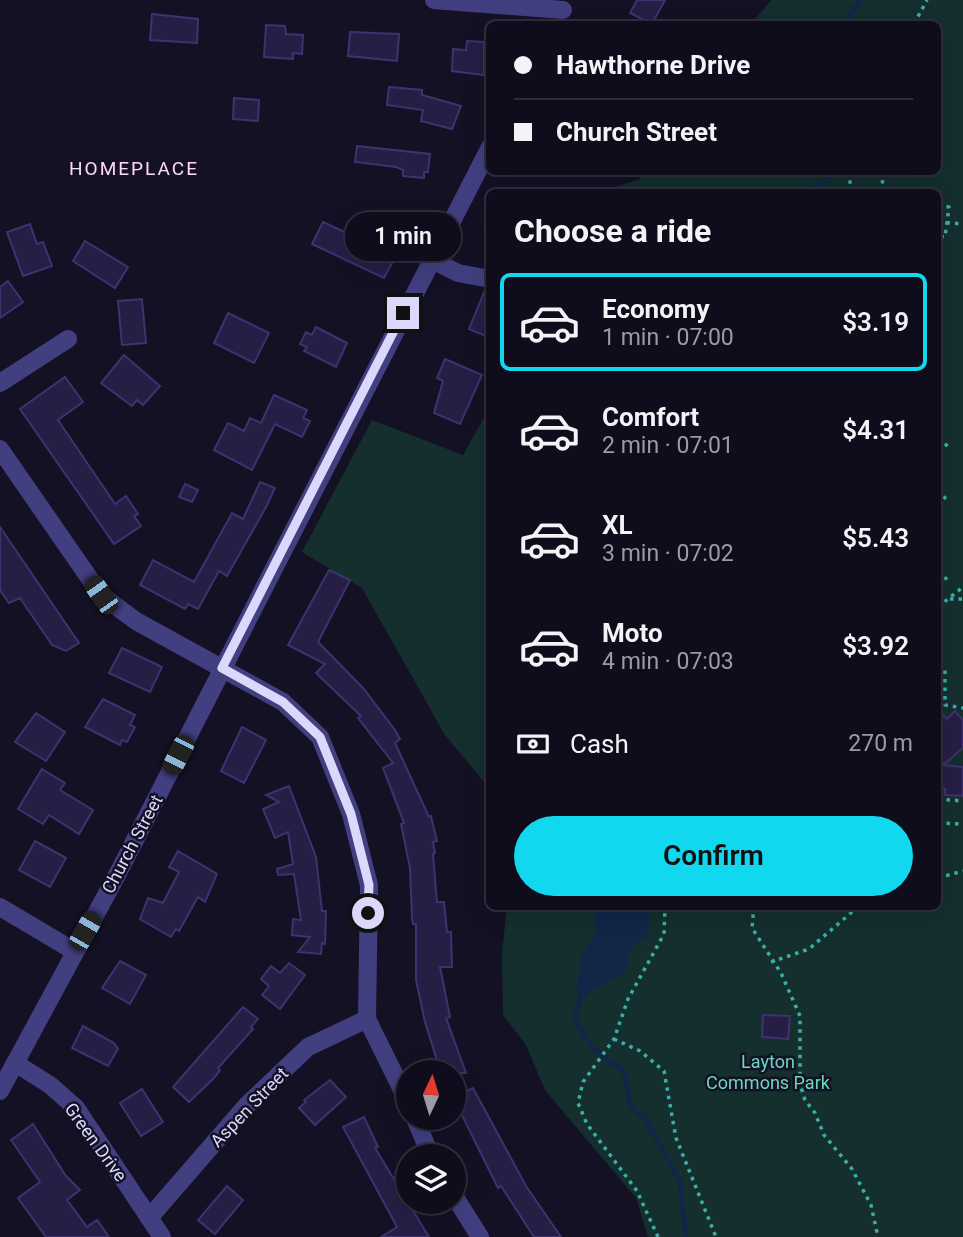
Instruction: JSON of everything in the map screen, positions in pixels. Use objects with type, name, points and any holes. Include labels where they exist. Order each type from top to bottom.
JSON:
[{"type":"street","points":[[434,0],[562,12]]},
{"type":"street","name":"Church Street","points":[[0,1091],[117,875],[430,259],[486,154]]},
{"type":"street","points":[[430,259],[458,273],[486,278]]},
{"type":"street","points":[[0,383],[68,339]]},
{"type":"street","points":[[0,449],[101,595],[136,621],[283,702],[320,737],[351,814],[369,885],[367,1019],[396,1078]]},
{"type":"street","points":[[0,907],[74,951]]},
{"type":"street","name":"Aspen Street","points":[[149,1218],[247,1105],[308,1047],[367,1019]]},
{"type":"street","name":"Green Drive","points":[[15,1063],[50,1085],[76,1108],[162,1237]]},
{"type":"street","points":[[466,1214],[480,1237]]},
{"type":"path","points":[[916,21],[927,0]]},
{"type":"path","points":[[941,206],[948,207],[945,237],[941,236]]},
{"type":"path","points":[[941,222],[963,224]]},
{"type":"path","points":[[941,449],[949,443]]},
{"type":"path","points":[[941,493],[947,499]]},
{"type":"path","points":[[941,583],[951,575]]},
{"type":"path","points":[[941,605],[963,587]]},
{"type":"path","points":[[948,599],[963,599]]},
{"type":"path","points":[[941,668],[945,670],[945,705],[963,708]]},
{"type":"path","points":[[941,799],[963,801]]},
{"type":"path","points":[[941,822],[963,824]]},
{"type":"path","points":[[941,877],[963,871]]},
{"type":"path","points":[[658,1237],[637,1191],[587,1124],[578,1103],[583,1082],[614,1039],[628,999],[664,934],[665,910]]},
{"type":"path","points":[[754,910],[752,928],[771,962],[781,973],[800,1016],[800,1084],[805,1100],[815,1113],[824,1135],[852,1169],[871,1205],[878,1237]]},
{"type":"path","points":[[771,962],[809,949],[854,910]]},
{"type":"path","points":[[614,1039],[640,1051],[664,1072],[676,1139],[716,1237]]},
{"type":"green space","name":"Layton Commons Park","points":[[771,0],[963,0],[963,1237],[648,1237],[636,1198],[545,1090],[526,1045],[503,1015],[502,953],[507,910],[941,910],[941,189],[612,188],[638,180],[642,175],[941,175],[941,21],[754,21]]},
{"type":"green space","points":[[486,414],[486,784],[445,735],[362,588],[302,552],[372,420],[463,455]]},
{"type":"water","points":[[593,910],[648,910],[650,920],[647,936],[630,949],[625,973],[589,992],[586,997],[576,993],[581,958],[596,931]]},
{"type":"building","points":[[637,0],[665,0],[654,21],[646,21],[630,13]]},
{"type":"building","points":[[152,14],[198,19],[197,43],[150,40]]},
{"type":"building","points":[[266,25],[285,26],[286,34],[303,35],[302,54],[293,53],[293,59],[264,57]]},
{"type":"building","points":[[350,32],[399,34],[397,61],[348,56]]},
{"type":"building","points":[[467,41],[484,42],[484,75],[452,71],[453,49],[466,50]]},
{"type":"building","points":[[389,87],[422,90],[422,95],[461,106],[452,129],[421,121],[423,110],[387,105]]},
{"type":"building","points":[[234,98],[259,100],[258,121],[233,119]]},
{"type":"building","points":[[357,146],[430,154],[428,172],[424,172],[424,178],[403,176],[403,170],[396,167],[355,162]]},
{"type":"building","points":[[323,222],[396,256],[384,278],[312,244]]},
{"type":"building","points":[[30,224],[37,244],[43,242],[52,266],[23,276],[7,232]]},
{"type":"building","points":[[85,241],[128,267],[115,288],[73,261]]},
{"type":"building","points":[[8,281],[23,302],[0,318],[0,287]]},
{"type":"building","points":[[485,290],[486,290],[486,336],[469,329]]},
{"type":"building","points":[[142,299],[146,343],[122,345],[118,301]]},
{"type":"building","points":[[228,313],[269,333],[254,363],[214,343]]},
{"type":"building","points":[[316,327],[347,343],[336,367],[304,351],[307,347],[300,344],[306,332],[312,335]]},
{"type":"building","points":[[124,355],[160,386],[143,405],[137,400],[132,406],[101,383]]},
{"type":"building","points":[[445,359],[482,375],[460,424],[434,413],[443,381],[437,378]]},
{"type":"building","points":[[65,377],[83,402],[58,420],[115,504],[126,496],[138,514],[134,516],[141,526],[114,544],[20,409]]},
{"type":"building","points":[[274,395],[307,410],[303,418],[310,421],[302,437],[275,424],[252,470],[214,450],[228,423],[244,431],[250,418],[261,423]]},
{"type":"building","points":[[260,482],[275,488],[266,507],[227,576],[219,571],[198,609],[188,604],[185,609],[140,585],[153,560],[194,582],[232,513],[243,519]]},
{"type":"building","points":[[185,484],[198,490],[192,502],[179,497]]},
{"type":"building","points":[[0,527],[79,643],[66,651],[52,645],[20,598],[9,603],[0,590]]},
{"type":"building","points":[[329,570],[350,580],[318,642],[363,688],[395,730],[400,739],[395,743],[429,817],[431,816],[437,841],[433,842],[433,854],[437,902],[444,902],[447,932],[451,932],[452,967],[440,967],[450,1017],[446,1018],[461,1060],[437,1060],[425,1022],[416,980],[416,924],[413,924],[412,919],[410,868],[401,824],[404,823],[383,768],[393,763],[358,718],[361,716],[316,673],[325,664],[288,645]]},
{"type":"building","points":[[122,648],[162,667],[150,692],[109,673]]},
{"type":"building","points":[[103,699],[135,715],[130,725],[135,727],[127,742],[122,740],[120,745],[85,727]]},
{"type":"building","points":[[955,711],[963,720],[963,748],[943,765],[963,767],[963,796],[945,795],[945,789],[941,789],[941,712],[947,719]]},
{"type":"building","points":[[36,713],[65,732],[46,761],[15,742]]},
{"type":"building","points":[[242,727],[266,740],[244,783],[221,771]]},
{"type":"building","points":[[42,769],[65,783],[60,790],[93,810],[79,834],[49,815],[43,824],[18,809]]},
{"type":"building","points":[[289,786],[316,857],[322,911],[326,911],[325,944],[322,943],[321,954],[298,952],[310,937],[292,935],[293,919],[301,920],[294,874],[278,875],[277,869],[293,864],[288,832],[275,838],[263,809],[279,802],[266,795]]},
{"type":"building","points":[[35,841],[66,858],[50,887],[19,870]]},
{"type":"building","points":[[178,851],[217,874],[205,902],[198,897],[179,931],[176,929],[171,937],[140,919],[148,898],[163,903],[179,872],[169,867]]},
{"type":"building","points":[[120,961],[146,975],[130,1004],[102,988]]},
{"type":"building","points":[[289,963],[305,975],[280,1009],[262,995],[269,986],[261,979],[271,966],[280,973]]},
{"type":"building","points":[[243,1007],[258,1019],[251,1027],[253,1029],[218,1068],[220,1070],[214,1078],[189,1102],[173,1087]]},
{"type":"building","points":[[763,1015],[790,1016],[788,1039],[762,1037]]},
{"type":"building","points":[[83,1026],[114,1043],[118,1049],[108,1066],[72,1048]]},
{"type":"building","points":[[330,1080],[346,1097],[315,1125],[299,1108],[306,1102],[304,1100]]},
{"type":"building","points":[[473,1088],[526,1186],[561,1237],[534,1237],[501,1186],[498,1188],[466,1123],[466,1091]]},
{"type":"building","points":[[142,1089],[163,1122],[141,1136],[120,1103]]},
{"type":"building","points":[[364,1117],[378,1147],[375,1148],[396,1183],[396,1214],[415,1214],[429,1237],[381,1237],[397,1227],[343,1127]]},
{"type":"building","points":[[33,1124],[66,1176],[80,1190],[67,1200],[87,1227],[97,1220],[109,1237],[46,1237],[18,1198],[40,1182],[11,1140]]},
{"type":"building","points":[[227,1186],[243,1200],[215,1234],[198,1220]]},
{"type":"waterway","points":[[849,21],[861,0]]},
{"type":"waterway","points":[[810,189],[819,186],[832,175]]},
{"type":"waterway","points":[[583,991],[574,1019],[591,1046],[625,1073],[630,1105],[647,1121],[680,1182],[686,1237]]},
{"type":"district","name":"HOMEPLACE","points":[[134,168]]},
{"type":"route","points":[[368,913],[369,885],[351,814],[320,737],[283,702],[222,668],[403,313]]}]
